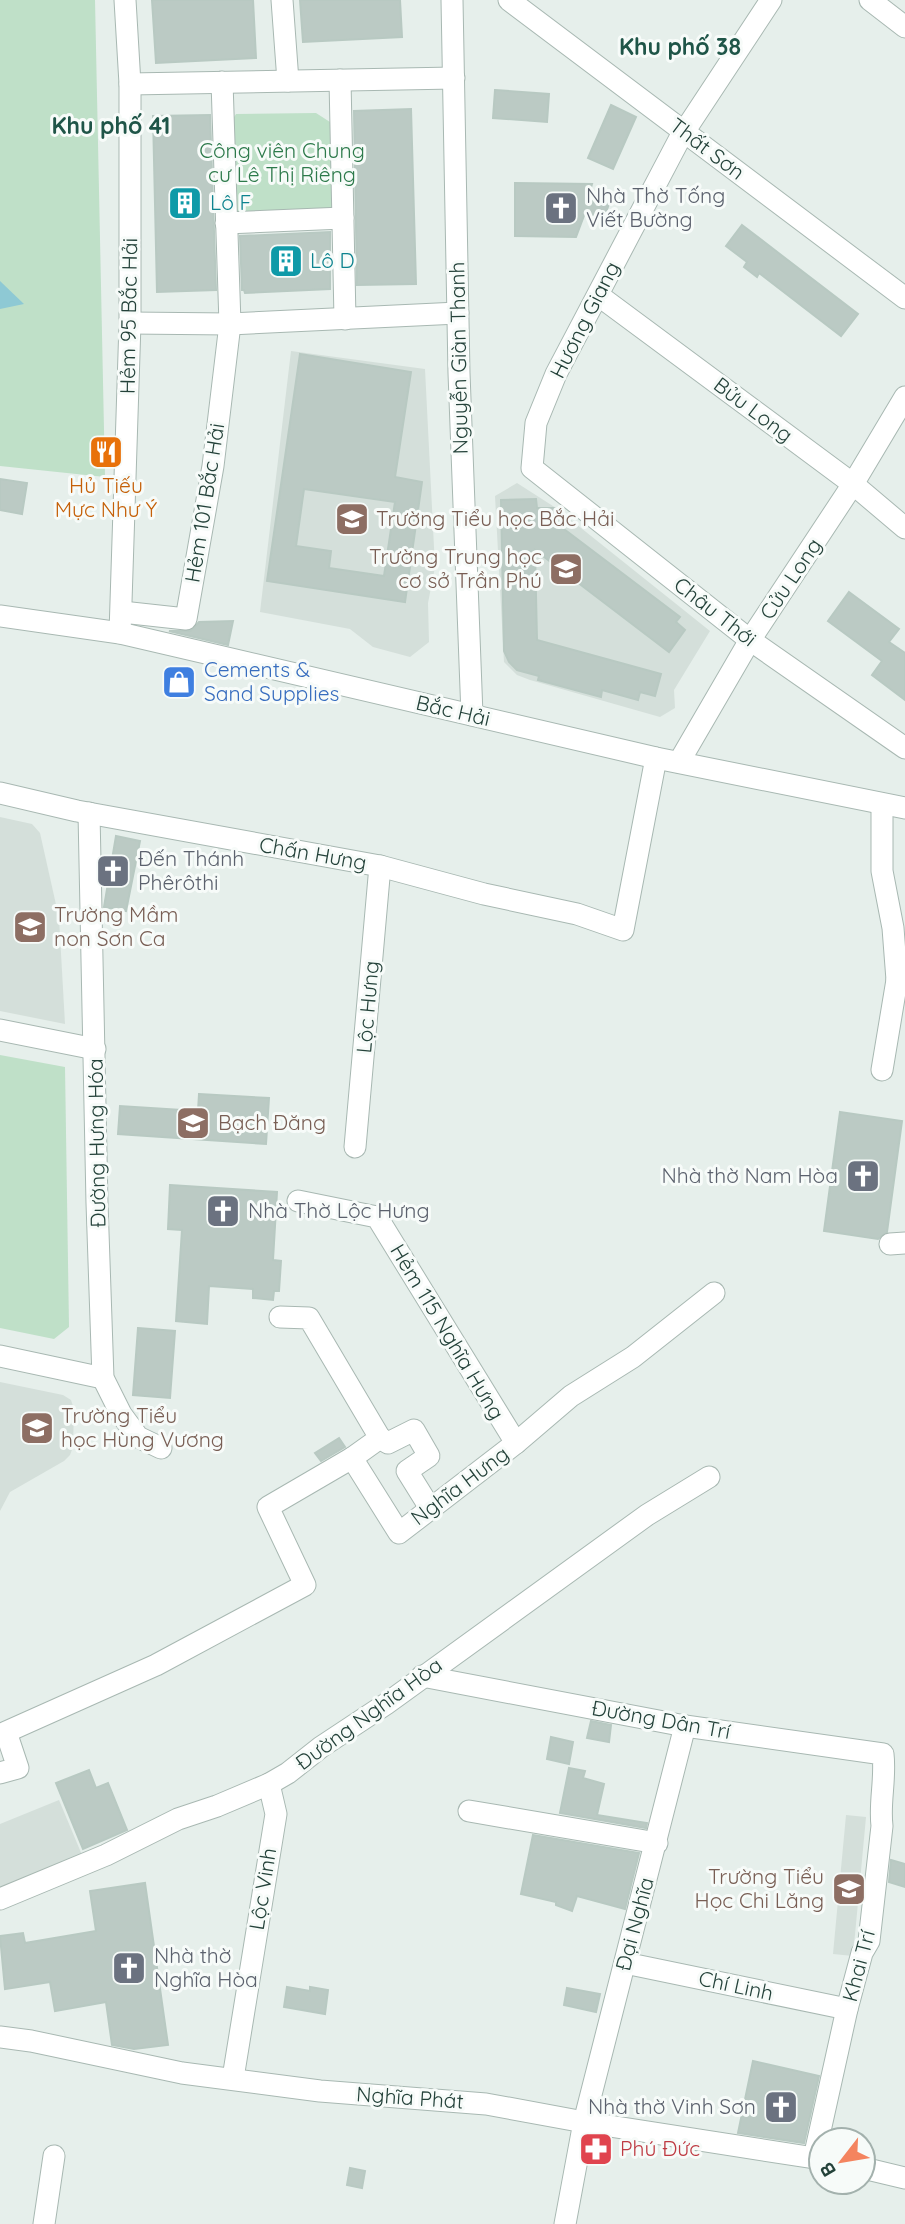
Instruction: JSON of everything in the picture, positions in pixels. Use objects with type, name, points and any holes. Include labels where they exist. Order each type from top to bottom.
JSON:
[{"type":"street","name":"Hẻm 95 Bắc Hải","points":[[121,622],[130,323],[130,84],[125,0]]},
{"type":"street","points":[[282,0],[288,81]]},
{"type":"street","name":"Nguyễn Giàn Thanh","points":[[452,0],[458,313],[472,715]]},
{"type":"street","name":"Thất Sơn","points":[[509,0],[905,298]]},
{"type":"street","name":"Hương Giang","points":[[532,468],[536,423],[556,374],[684,132],[771,0]]},
{"type":"street","points":[[870,0],[905,27]]},
{"type":"street","points":[[130,84],[454,78]]},
{"type":"street","points":[[340,80],[345,318]]},
{"type":"street","points":[[222,82],[230,324]]},
{"type":"street","points":[[226,223],[343,218]]},
{"type":"street","name":"Bửu Long","points":[[598,295],[853,484],[905,528]]},
{"type":"street","points":[[130,323],[230,324],[458,313]]},
{"type":"street","name":"Hẻm 101 Bắc Hải","points":[[121,622],[186,619],[213,466],[230,324]]},
{"type":"street","name":"Cửu Long","points":[[679,762],[750,640],[853,484],[905,397]]},
{"type":"street","name":"Châu Thới","points":[[532,468],[750,640],[905,748]]},
{"type":"street","name":"Bắc Hải","points":[[0,616],[121,622],[472,715],[656,758],[905,808]]},
{"type":"street","name":"Chấn Hưng","points":[[0,793],[89,813],[380,866],[484,894],[577,914],[623,930],[656,758]]},
{"type":"street","points":[[882,804],[882,871],[901,981],[882,1070]]},
{"type":"street","name":"Đường Hưng Hóa","points":[[89,813],[103,1378],[121,1414],[138,1437],[161,1448]]},
{"type":"street","name":"Lộc Hưng","points":[[355,1147],[380,866]]},
{"type":"street","points":[[0,1030],[95,1049]]},
{"type":"street","name":"Hẻm 115 Nghĩa Hưng","points":[[298,1201],[377,1217],[516,1443]]},
{"type":"street","name":"Nghĩa Hưng","points":[[352,1458],[399,1533],[516,1443],[571,1396],[633,1357],[715,1293]]},
{"type":"street","points":[[280,1317],[309,1318],[380,1438],[388,1443],[414,1430],[429,1456],[407,1471],[429,1508]]},
{"type":"street","points":[[0,1356],[103,1378]]},
{"type":"street","points":[[0,1773],[19,1768],[6,1732],[156,1665],[305,1585],[268,1507],[352,1458],[380,1438]]},
{"type":"street","name":"Đường Nghĩa Hòa","points":[[0,1899],[106,1855],[178,1819],[269,1784],[386,1704],[647,1514],[709,1477]]},
{"type":"street","name":"Đường Dân Trí","points":[[422,1676],[685,1726],[883,1755],[885,1772]]},
{"type":"street","name":"Đại Nghĩa","points":[[565,2224],[584,2122],[685,1726]]},
{"type":"street","name":"Khai Trí","points":[[824,2126],[847,2009],[862,1953],[869,1941],[885,1772]]},
{"type":"street","name":"Lộc Vinh","points":[[233,2078],[275,1814],[269,1784]]},
{"type":"street","points":[[469,1811],[657,1843]]},
{"type":"street","name":"Chí Linh","points":[[625,1964],[847,2009]]},
{"type":"street","name":"Nghĩa Phát","points":[[0,2037],[182,2073],[320,2091],[486,2104],[807,2156]]},
{"type":"street","points":[[44,2224],[54,2156]]},
{"type":"street","points":[[877,2171],[905,2178]]},
{"type":"shaded area","name":"Trường Tiểu học Bắc Hải","points":[[291,351],[425,369],[435,567],[428,603],[429,642],[410,657],[373,647],[350,629],[260,612]]},
{"type":"shaded area","name":"Trường Trung học cơ sở Trần Phú","points":[[517,483],[556,508],[710,631],[674,690],[675,708],[660,717],[530,680],[517,675],[504,662],[495,496]]},
{"type":"shaded area","name":"Trường Mầm non Sơn Ca","points":[[0,817],[32,824],[40,833],[59,918],[65,1024],[0,1011]]},
{"type":"shaded area","name":"Trường Tiểu học Hùng Vương","points":[[0,1382],[63,1395],[71,1400],[74,1409],[73,1447],[70,1455],[10,1492],[0,1511]]},
{"type":"shaded area","points":[[59,1800],[82,1855],[0,1890],[0,1824]]},
{"type":"shaded area","name":"Trường Tiểu Học Chi Lăng","points":[[846,1815],[866,1817],[853,1956],[833,1954]]},
{"type":"green space","points":[[0,0],[95,0],[105,477],[0,466]]},
{"type":"green space","name":"Công viên Chung cư Lê Thị Riêng","points":[[316,113],[330,122],[335,203],[329,211],[234,214],[228,127],[236,114]]},
{"type":"green space","points":[[0,1055],[65,1067],[69,1327],[54,1339],[0,1328]]},
{"type":"water","points":[[0,281],[24,304],[0,309]]},
{"type":"building","points":[[152,0],[253,0],[256,58],[156,63]]},
{"type":"building","points":[[300,0],[400,0],[402,37],[303,42]]},
{"type":"building","points":[[495,90],[549,94],[547,122],[493,118]]},
{"type":"building","points":[[611,105],[636,117],[613,169],[588,158]]},
{"type":"building","points":[[411,109],[416,284],[357,285],[354,111]]},
{"type":"building","name":"Lô F","points":[[210,115],[216,290],[157,292],[153,116]]},
{"type":"building","name":"Nhà Thờ Tống Viết Bường","points":[[515,183],[592,184],[588,198],[609,204],[604,218],[585,213],[576,237],[515,236]]},
{"type":"building","points":[[742,225],[858,314],[841,336],[759,273],[757,277],[744,267],[747,262],[726,246]]},
{"type":"building","name":"Lô D","points":[[330,232],[330,289],[245,293],[242,290],[240,236]]},
{"type":"building","points":[[300,354],[411,372],[395,477],[422,482],[405,602],[267,581]],"holes":[[[304,489],[395,502],[384,576],[329,568],[331,551],[296,546]]]},
{"type":"building","points":[[0,479],[27,483],[22,514],[0,510]]},
{"type":"building","points":[[536,499],[537,508],[556,508],[556,523],[680,617],[676,622],[685,630],[669,652],[535,550],[537,640],[661,674],[655,696],[640,692],[638,700],[602,690],[601,697],[538,680],[539,676],[517,670],[509,662],[504,651],[501,500]]},
{"type":"building","points":[[849,592],[899,629],[889,642],[905,653],[905,700],[872,675],[882,661],[828,621]]},
{"type":"building","points":[[233,621],[228,645],[169,631],[190,631],[199,622]]},
{"type":"building","points":[[116,836],[140,841],[126,911],[104,907]]},
{"type":"building","name":"Bạch Đăng","points":[[199,1094],[269,1098],[266,1144],[118,1134],[120,1106],[198,1111]]},
{"type":"building","name":"Nhà thờ Nam Hòa","points":[[840,1112],[902,1121],[887,1232],[878,1239],[824,1231]]},
{"type":"building","points":[[170,1185],[277,1192],[273,1260],[281,1261],[279,1291],[274,1291],[273,1300],[253,1298],[253,1289],[209,1286],[207,1324],[176,1321],[182,1230],[168,1229]]},
{"type":"building","points":[[138,1328],[175,1331],[170,1398],[133,1395]]},
{"type":"building","points":[[339,1438],[345,1447],[321,1461],[315,1453]]},
{"type":"building","points":[[591,1721],[611,1725],[609,1742],[587,1738]]},
{"type":"building","points":[[551,1737],[573,1742],[569,1764],[547,1759]]},
{"type":"building","points":[[569,1768],[585,1771],[583,1778],[604,1784],[597,1815],[647,1823],[646,1828],[560,1813]]},
{"type":"building","points":[[89,1770],[96,1788],[108,1783],[127,1830],[83,1849],[56,1783]]},
{"type":"building","points":[[533,1835],[639,1853],[625,1909],[577,1896],[572,1911],[556,1905],[556,1902],[521,1894]]},
{"type":"building","points":[[891,1860],[905,1864],[905,1887],[889,1882]]},
{"type":"building","name":"Nhà thờ Nghĩa Hòa","points":[[145,1883],[168,2045],[134,2049],[112,2045],[106,2002],[55,2011],[50,1982],[5,1989],[0,1936],[23,1933],[25,1943],[96,1931],[90,1891]]},
{"type":"building","points":[[287,1987],[310,1991],[310,1987],[328,1990],[325,2014],[284,2007]]},
{"type":"building","points":[[567,1988],[600,1994],[596,2012],[564,2005]]},
{"type":"building","name":"Nhà thờ Vinh Sơn","points":[[753,2061],[819,2076],[804,2143],[738,2133]]},
{"type":"building","points":[[350,2168],[365,2171],[362,2188],[347,2185]]},
{"type":"place","name":"Lô F","points":[[185,203]]},
{"type":"place","name":"Nhà Thờ Tống Viết Bường","points":[[561,208]]},
{"type":"place","name":"Lô D","points":[[286,261]]},
{"type":"place","name":"Hủ Tiếu Mực Như Ý","points":[[106,452]]},
{"type":"place","name":"Trường Tiểu học Bắc Hải","points":[[352,519]]},
{"type":"place","name":"Trường Trung học cơ sở Trần Phú","points":[[566,569]]},
{"type":"place","name":"Cements & Sand Supplies","points":[[179,682]]},
{"type":"place","name":"Đến Thánh Phêrôthi","points":[[113,871]]},
{"type":"place","name":"Trường Mầm non Sơn Ca","points":[[30,927]]},
{"type":"place","name":"Bạch Đăng","points":[[193,1123]]},
{"type":"place","name":"Nhà thờ Nam Hòa","points":[[863,1176]]},
{"type":"place","name":"Nhà Thờ Lộc Hưng","points":[[223,1211]]},
{"type":"place","name":"Trường Tiểu học Hùng Vương","points":[[37,1428]]},
{"type":"place","name":"Trường Tiểu Học Chi Lăng","points":[[849,1889]]},
{"type":"place","name":"Nhà thờ Nghĩa Hòa","points":[[129,1968]]},
{"type":"place","name":"Nhà thờ Vinh Sơn","points":[[781,2107]]},
{"type":"place","name":"Phú Đức","points":[[596,2149]]},
{"type":"district","name":"Khu phố 38","points":[[680,47]]},
{"type":"district","name":"Khu phố 41","points":[[111,126]]}]
